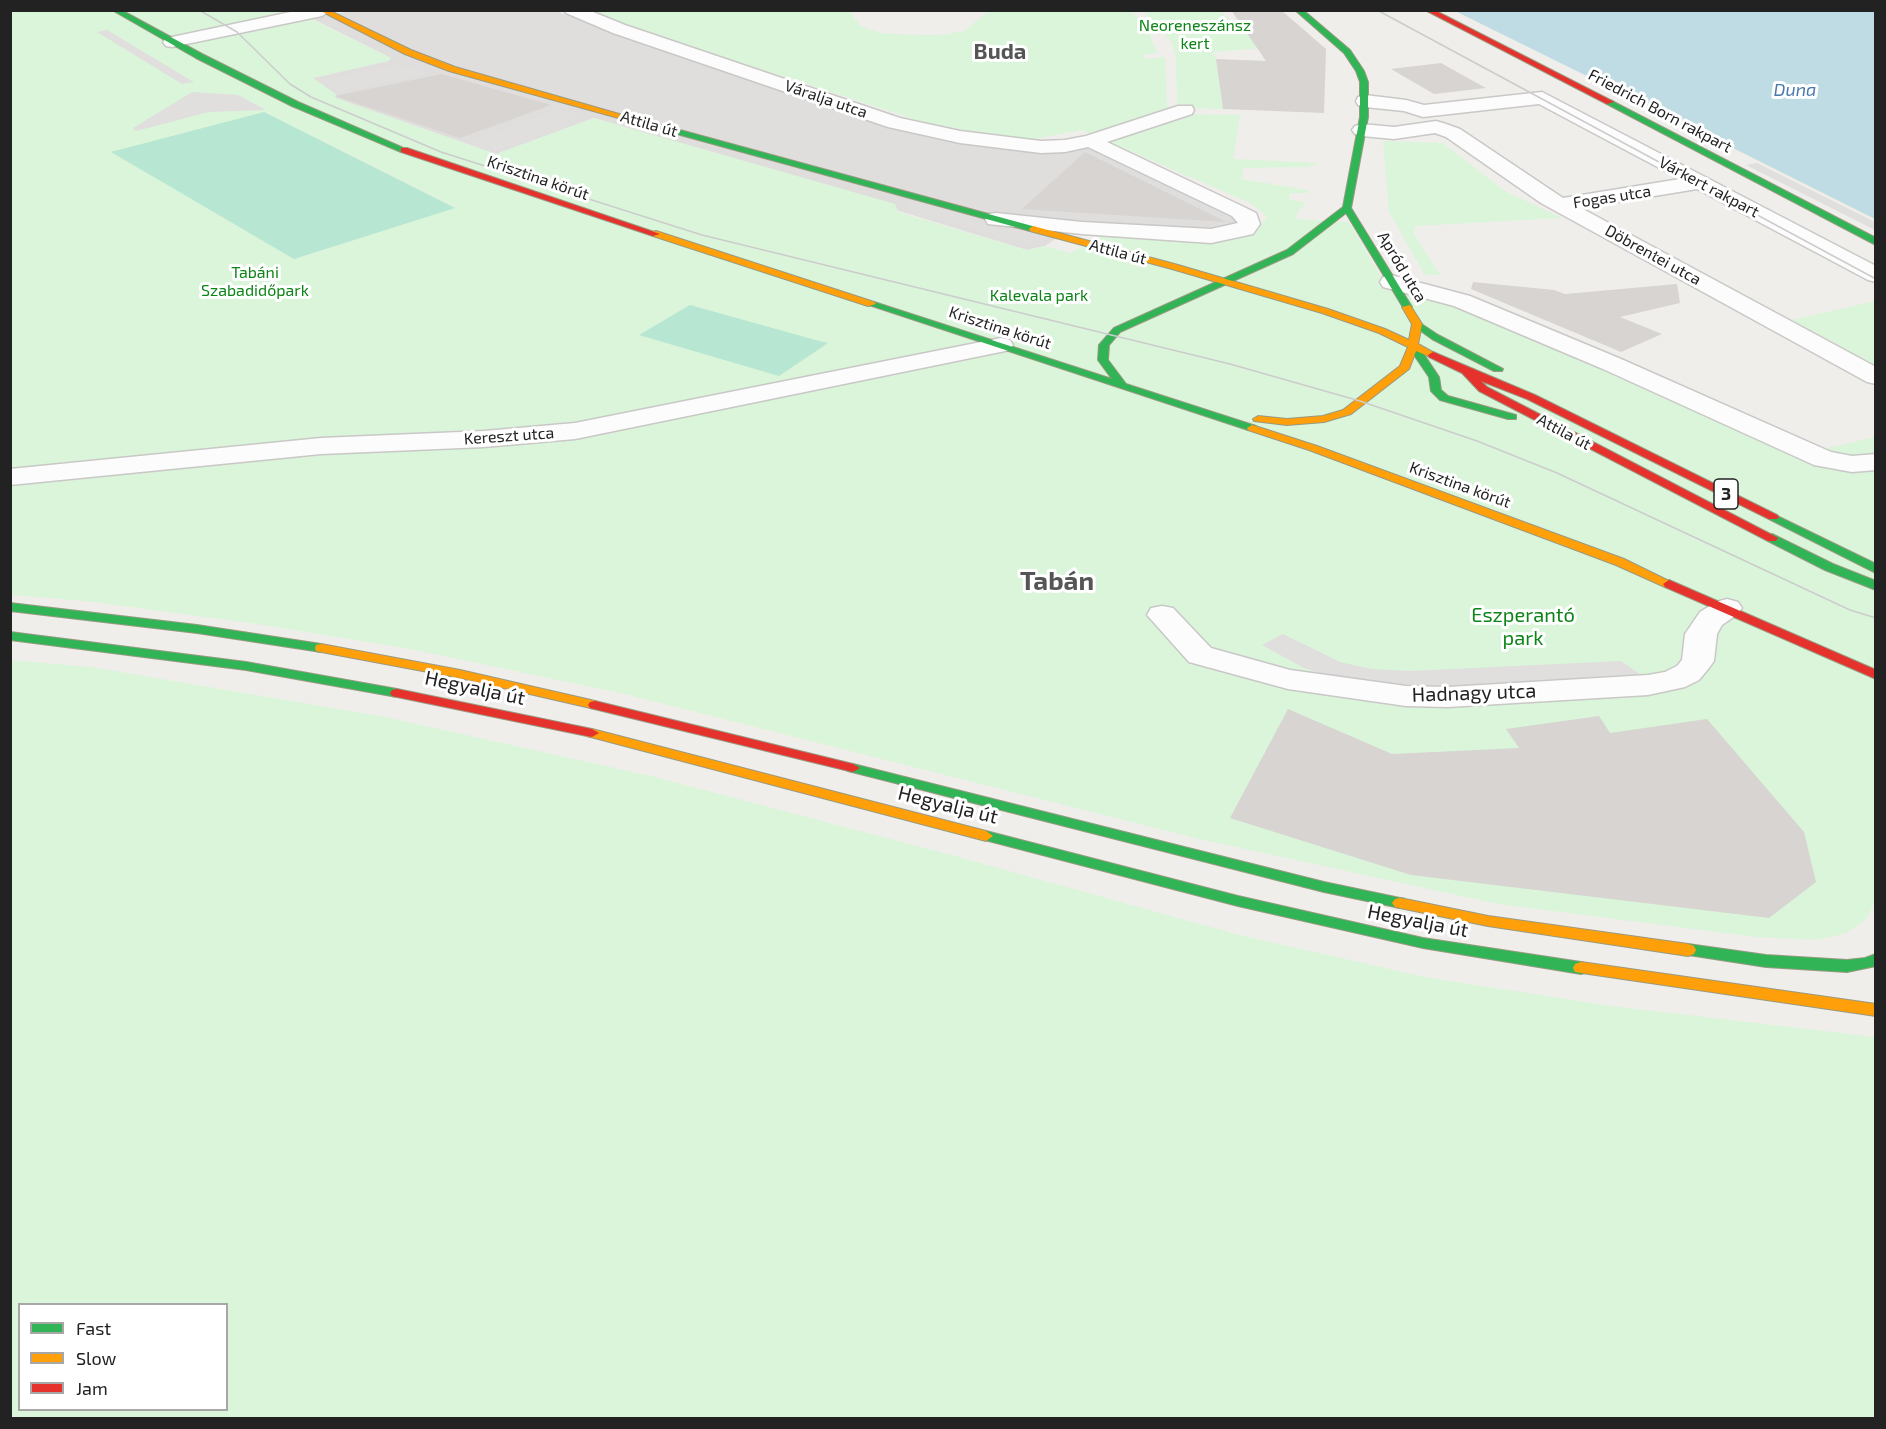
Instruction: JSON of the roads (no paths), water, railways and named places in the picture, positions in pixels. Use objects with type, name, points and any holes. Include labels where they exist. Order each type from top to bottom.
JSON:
[{"type":"main road","name":"Krisztina körút","points":[[115,10],[172,42],[295,104],[424,158],[1313,448],[1620,562],[1875,675]]},
{"type":"main road","name":"Attila út","points":[[322,10],[408,52],[452,69],[1226,282],[1325,311],[1382,331],[1466,371],[1484,389],[1554,427],[1829,567],[1875,586]]},
{"type":"main road","points":[[1121,384],[1104,360],[1104,345],[1111,334],[1290,252],[1347,208],[1364,116],[1364,82],[1353,58],[1298,10]]},
{"type":"main road","name":"Friedrich Born rakpart","points":[[1428,10],[1614,104],[1875,242]]},
{"type":"main road","name":"Apród utca","points":[[1215,415],[1287,422],[1324,419],[1347,412],[1405,367],[1417,324],[1347,208]]},
{"type":"main road","name":"3","points":[[1417,324],[1435,337],[1507,375],[1532,397],[1875,569]]},
{"type":"main road","points":[[1413,345],[1434,377],[1436,391],[1444,398],[1554,427]]},
{"type":"main road","points":[[1466,371],[1532,397]]},
{"type":"main road","name":"Hegyalja út","points":[[10,607],[197,629],[358,654],[460,674],[659,719],[1192,854],[1406,905],[1601,939],[1813,965]]},
{"type":"main road","name":"Hegyalja út","points":[[10,636],[246,666],[350,683],[512,716],[611,738],[1238,901],[1423,943],[1521,960],[1875,1010]]},
{"type":"main road","points":[[1813,965],[1847,966],[1869,963],[1875,959]]},
{"type":"main road","points":[[1813,965],[1875,976]]},
{"type":"street","points":[[172,42],[322,10]]},
{"type":"street","name":"Váralja utca","points":[[572,10],[619,29],[895,123],[927,131],[1041,147],[1089,141],[1185,110]]},
{"type":"street","name":"Várkert rakpart","points":[[1423,111],[1542,98],[1875,275]]},
{"type":"street","points":[[1364,116],[1406,106],[1423,111]]},
{"type":"street","name":"Döbrentei utca","points":[[1423,111],[1433,118],[1436,127]]},
{"type":"street","name":"Döbrentei utca","points":[[1364,116],[1394,133],[1436,127],[1464,138],[1532,189],[1560,206],[1875,377]]},
{"type":"street","points":[[996,219],[1073,227],[1211,236],[1245,229],[1249,224],[1248,218],[1239,212],[1089,141]]},
{"type":"street","name":"Fogas utca","points":[[1560,206],[1700,182]]},
{"type":"street","points":[[1391,282],[1462,301],[1612,364],[1824,459],[1852,464],[1875,462]]},
{"type":"street","name":"Kereszt utca","points":[[10,477],[321,446],[484,439],[575,431],[1001,345]]},
{"type":"street","name":"Hadnagy utca","points":[[1162,615],[1200,655],[1288,679],[1406,696],[1448,697],[1648,685],[1674,680],[1688,673],[1698,661],[1701,634],[1711,619],[1727,608]]},
{"type":"water","name":"Duna","points":[[1455,11],[1875,11],[1875,219],[1737,150]]},
{"type":"tram line","points":[[199,10],[237,32],[290,84],[311,97],[441,152],[702,235],[1230,364],[1360,401],[1477,441],[1557,473],[1850,610],[1876,618]]},
{"type":"tram line","points":[[1377,10],[1876,279]]},
{"type":"district","name":"Buda","points":[[1000,52]]},
{"type":"district","name":"Tabán","points":[[1057,581]]},
{"type":"park label","name":"Neoreneszánsz kert","points":[[1195,35]]},
{"type":"park label","name":"Tabáni Szabadidőpark","points":[[255,282]]},
{"type":"park label","name":"Kalevala park","points":[[1039,296]]},
{"type":"park label","name":"Eszperantó park","points":[[1523,626]]}]
